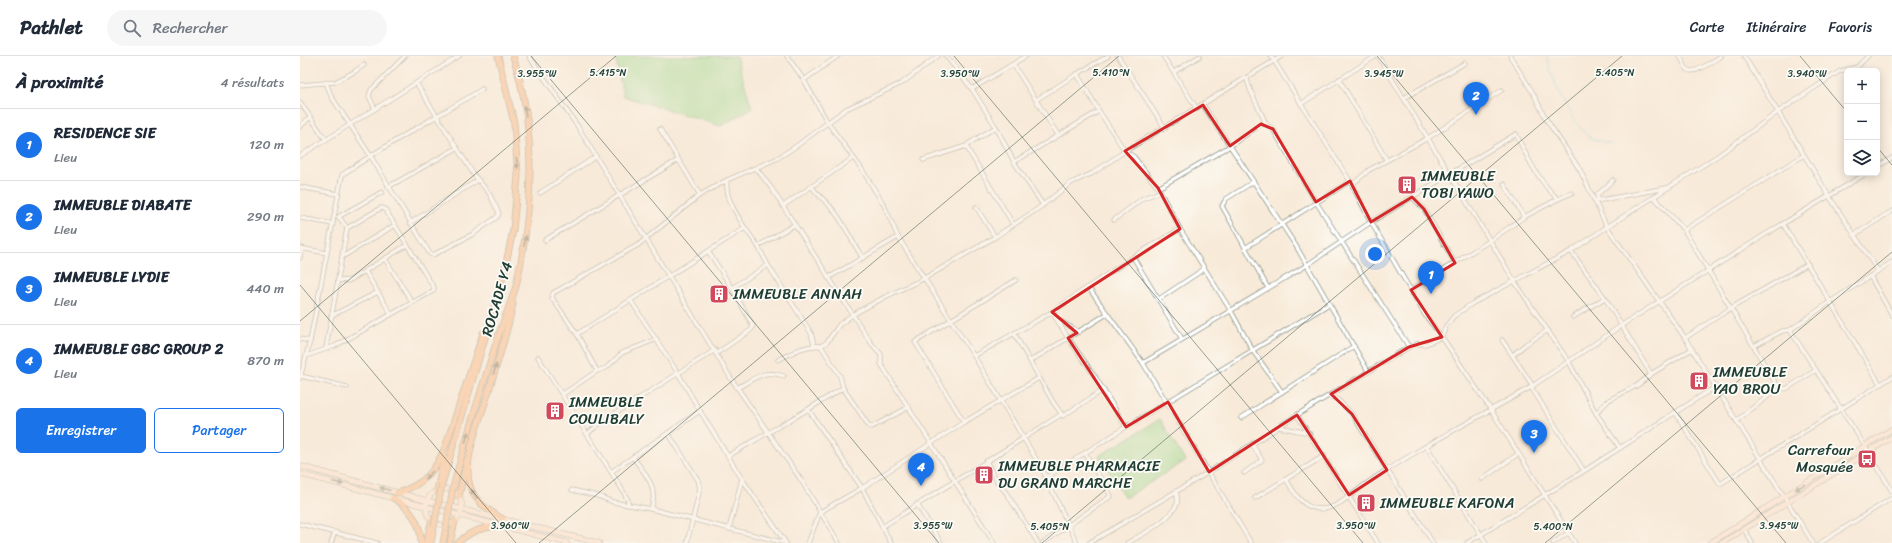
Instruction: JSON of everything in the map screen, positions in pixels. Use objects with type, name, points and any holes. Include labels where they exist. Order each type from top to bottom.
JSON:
[{"type":"highway","name":"ROCADE Y4","points":[[431,543],[442,484],[497,296],[513,230],[518,176],[514,123],[498,56]]},
{"type":"highway","name":"ROCADE Y4","points":[[443,543],[461,454],[515,287],[526,234],[530,177],[527,120],[518,71],[513,56]]},
{"type":"highway","points":[[459,496],[466,462],[504,338],[515,287]]},
{"type":"highway","points":[[398,493],[414,487],[427,477],[437,465],[446,445],[474,357],[497,296]]},
{"type":"highway","points":[[472,443],[468,480],[471,490],[485,507],[504,519]]},
{"type":"highway","points":[[437,491],[446,445]]},
{"type":"highway","points":[[393,498],[409,510],[421,534],[421,543]]},
{"type":"highway","points":[[426,543],[432,520]]},
{"type":"highway","points":[[450,543],[455,521]]},
{"type":"highway","points":[[458,543],[464,537],[480,528],[498,526]]},
{"type":"main road","points":[[1710,543],[1892,429]]},
{"type":"main road","points":[[1722,543],[1892,437]]},
{"type":"main road","points":[[300,466],[428,501],[498,526],[567,543]]},
{"type":"main road","points":[[300,474],[426,507],[504,519],[599,543]]},
{"type":"main road","points":[[449,490],[459,496],[461,512],[455,521],[446,525],[441,525],[432,520],[426,507],[428,501],[437,491],[449,490]]},
{"type":"street","points":[[375,108],[369,96],[371,90],[405,56]]},
{"type":"street","points":[[300,156],[459,56]]},
{"type":"street","points":[[529,56],[578,127],[738,388],[801,480],[839,543]]},
{"type":"street","points":[[787,56],[804,80],[828,123],[884,205],[898,237],[974,356],[1042,469],[1077,543]]},
{"type":"street","points":[[804,80],[838,56]]},
{"type":"street","points":[[597,371],[577,334],[552,298],[553,293],[638,245],[700,195],[727,180],[776,159],[795,147],[846,109],[902,83],[938,56]]},
{"type":"street","points":[[946,56],[972,89],[996,127],[1014,162],[1043,205]]},
{"type":"street","points":[[972,89],[1026,56]]},
{"type":"street","points":[[1036,100],[1108,56]]},
{"type":"street","points":[[1118,56],[1165,128]]},
{"type":"street","points":[[1163,56],[1197,109]]},
{"type":"street","points":[[1174,72],[1200,56]]},
{"type":"street","points":[[1271,56],[1351,183],[1371,222],[1425,315],[1442,337],[1491,410],[1574,543]]},
{"type":"street","points":[[778,360],[803,348],[814,345],[821,346],[827,342],[838,325],[852,315],[925,278],[994,237],[1043,205],[1071,183],[1094,173],[1125,151],[1197,109],[1282,56]]},
{"type":"street","points":[[1302,104],[1377,56],[1515,282],[1569,362],[1596,413],[1620,448]]},
{"type":"street","points":[[1510,56],[1533,93],[1546,119],[1580,170],[1597,200],[1607,227],[1685,338],[1813,543]]},
{"type":"street","points":[[1680,56],[1687,70],[1692,72],[1697,71],[1721,56]]},
{"type":"street","points":[[1744,56],[1804,156],[1878,271]]},
{"type":"street","points":[[1088,543],[1209,472],[1297,415],[1408,347],[1417,344],[1426,344],[1442,337],[1446,326],[1454,316],[1473,303],[1571,251],[1719,155],[1778,112],[1840,72],[1857,67],[1868,56]]},
{"type":"street","points":[[1404,98],[1465,62]]},
{"type":"street","points":[[1013,64],[1058,135]]},
{"type":"street","points":[[300,85],[335,82],[364,65]]},
{"type":"street","points":[[1077,74],[1098,111],[1125,151],[1134,157],[1159,190],[1180,229],[1204,270],[1231,311],[1253,351],[1282,392]]},
{"type":"street","points":[[1247,78],[1248,84],[1260,107],[1266,124],[1273,129],[1316,202],[1408,347]]},
{"type":"street","points":[[1339,80],[1386,160]]},
{"type":"street","points":[[326,82],[331,96],[370,155],[410,223],[430,254],[433,255],[473,234],[497,217],[499,213],[489,193],[478,180],[416,83]]},
{"type":"street","points":[[347,387],[300,377],[310,341],[342,175],[370,155],[437,117],[482,88]]},
{"type":"street","points":[[1245,248],[1281,223],[1351,183],[1386,160],[1428,138],[1502,90]]},
{"type":"street","points":[[300,102],[309,118],[326,140]]},
{"type":"street","points":[[1203,105],[1281,223],[1368,371]]},
{"type":"street","points":[[1014,162],[1098,111]]},
{"type":"street","points":[[300,127],[309,118]]},
{"type":"street","points":[[1114,220],[1144,198],[1230,146],[1261,124],[1266,124]]},
{"type":"street","points":[[923,160],[966,146],[996,127]]},
{"type":"street","points":[[660,129],[700,195]]},
{"type":"street","points":[[1144,363],[1307,266],[1371,222],[1516,134],[1544,184],[1558,199]]},
{"type":"street","points":[[966,146],[1013,224]]},
{"type":"street","points":[[388,187],[457,148]]},
{"type":"street","points":[[1684,230],[1804,156]]},
{"type":"street","points":[[540,193],[595,157]]},
{"type":"street","points":[[783,206],[853,158]]},
{"type":"street","points":[[1880,165],[1892,158]]},
{"type":"street","points":[[545,240],[678,160]]},
{"type":"street","points":[[756,168],[772,189],[871,344],[881,354],[881,364],[994,543]]},
{"type":"street","points":[[1286,479],[1297,496],[1306,505],[1312,508],[1322,509],[1333,506],[1387,470],[1532,387],[1622,325],[1708,270],[1862,176]]},
{"type":"street","points":[[410,223],[478,180]]},
{"type":"street","points":[[727,180],[726,189],[728,197],[745,228],[758,246],[768,265],[811,333],[814,345]]},
{"type":"street","points":[[1597,200],[1597,195],[1600,190],[1613,180]]},
{"type":"street","points":[[1253,182],[1226,199],[1222,204],[1222,209],[1268,288]]},
{"type":"street","points":[[1504,184],[1524,217]]},
{"type":"street","points":[[300,187],[338,194]]},
{"type":"street","points":[[812,187],[821,199],[830,204],[837,214],[850,240],[863,258]]},
{"type":"street","points":[[1597,200],[1669,188]]},
{"type":"street","points":[[300,218],[333,222],[382,192]]},
{"type":"street","points":[[1411,290],[1524,217],[1572,192]]},
{"type":"street","points":[[1412,197],[1424,209],[1454,263]]},
{"type":"street","points":[[1654,197],[1684,230],[1775,382],[1780,387],[1786,388],[1816,370]]},
{"type":"street","points":[[976,207],[994,237]]},
{"type":"street","points":[[306,356],[335,346],[433,291],[434,288],[385,209],[381,208],[347,228]]},
{"type":"street","points":[[1854,235],[1892,211]]},
{"type":"street","points":[[326,348],[347,228],[339,217]]},
{"type":"street","points":[[758,246],[794,224]]},
{"type":"street","points":[[1783,224],[1880,384]]},
{"type":"street","points":[[342,257],[395,225]]},
{"type":"street","points":[[577,334],[670,277],[745,228]]},
{"type":"street","points":[[974,356],[1052,312],[1133,257],[1180,229]]},
{"type":"street","points":[[828,278],[898,237]]},
{"type":"street","points":[[338,280],[348,281],[407,245]]},
{"type":"street","points":[[300,258],[301,248],[327,253]]},
{"type":"street","points":[[1571,251],[1605,298],[1651,374]]},
{"type":"street","points":[[587,434],[603,421],[678,373],[751,330],[753,326],[732,288],[708,252]]},
{"type":"street","points":[[1133,257],[1182,339]]},
{"type":"street","points":[[385,259],[412,302]]},
{"type":"street","points":[[1754,346],[1782,331],[1790,330],[1892,262]]},
{"type":"street","points":[[1685,338],[1731,308],[1808,264]]},
{"type":"street","points":[[732,288],[768,265]]},
{"type":"street","points":[[1159,299],[1204,270]]},
{"type":"street","points":[[365,271],[391,314]]},
{"type":"street","points":[[1870,276],[1892,315]]},
{"type":"street","points":[[964,422],[915,342],[1016,280]]},
{"type":"street","points":[[1088,287],[1144,363],[1251,543]]},
{"type":"street","points":[[332,316],[378,292]]},
{"type":"street","points":[[1572,317],[1605,298]]},
{"type":"street","points":[[631,301],[657,339],[742,479],[786,543]]},
{"type":"street","points":[[1045,478],[1329,304]]},
{"type":"street","points":[[1052,312],[1096,378],[1126,427]]},
{"type":"street","points":[[1030,361],[1107,314]]},
{"type":"street","points":[[1056,318],[1079,332]]},
{"type":"street","points":[[1513,356],[1526,344],[1548,330]]},
{"type":"street","points":[[1790,330],[1841,408],[1892,491]]},
{"type":"street","points":[[1014,333],[1039,378],[1062,414]]},
{"type":"street","points":[[300,339],[310,341]]},
{"type":"street","points":[[563,394],[597,371],[606,368],[622,353],[657,339]]},
{"type":"street","points":[[1502,340],[1584,471]]},
{"type":"street","points":[[821,346],[840,376],[843,388],[869,426],[872,427],[909,408]]},
{"type":"street","points":[[1241,418],[1354,346]]},
{"type":"street","points":[[1596,413],[1610,400],[1638,385],[1651,374],[1692,349]]},
{"type":"street","points":[[538,357],[563,394],[571,412],[611,472],[628,500],[628,505]]},
{"type":"street","points":[[738,388],[767,372],[773,372],[784,376]]},
{"type":"street","points":[[1675,412],[1720,484],[1892,377]]},
{"type":"street","points":[[808,543],[820,512],[862,488],[964,422],[1039,378]]},
{"type":"street","points":[[1466,543],[1584,471],[1715,387]]},
{"type":"street","points":[[1736,421],[1780,387]]},
{"type":"street","points":[[728,456],[843,388]]},
{"type":"street","points":[[882,526],[1062,414],[1065,416],[1103,390]]},
{"type":"street","points":[[1328,396],[1337,399],[1349,410],[1433,543]]},
{"type":"street","points":[[806,410],[810,412],[862,488],[891,543]]},
{"type":"street","points":[[611,472],[700,411]]},
{"type":"street","points":[[1297,415],[1378,543]]},
{"type":"street","points":[[1278,427],[1309,433]]},
{"type":"street","points":[[668,433],[698,480],[700,490],[691,519],[686,543]]},
{"type":"street","points":[[1244,473],[1262,460],[1252,444]]},
{"type":"street","points":[[1427,447],[1486,543]]},
{"type":"street","points":[[1043,543],[1111,496],[1085,453]]},
{"type":"street","points":[[1482,479],[1518,454]]},
{"type":"street","points":[[1255,498],[1324,456]]},
{"type":"street","points":[[633,457],[653,487],[655,494],[651,509]]},
{"type":"street","points":[[986,461],[998,484],[1007,494],[1038,543]]},
{"type":"street","points":[[729,529],[742,479]]},
{"type":"street","points":[[572,490],[786,543]]},
{"type":"street","points":[[1127,543],[1154,527],[1171,512],[1177,503],[1176,492]]},
{"type":"street","points":[[1820,543],[1892,498]]},
{"type":"street","points":[[917,504],[941,543]]},
{"type":"street","points":[[300,524],[377,543]]},
{"type":"street","points":[[1744,529],[1752,543]]},
{"type":"street","points":[[332,543],[335,532]]},
{"type":"street","points":[[1553,543],[1568,533]]},
{"type":"highlighted area","points":[[1203,105],[1230,146],[1261,124],[1273,129],[1316,202],[1350,181],[1371,222],[1412,197],[1424,209],[1455,263],[1411,290],[1442,337],[1409,347],[1331,394],[1352,414],[1387,470],[1349,495],[1297,415],[1209,472],[1168,402],[1126,427],[1068,338],[1077,333],[1052,312],[1180,229],[1158,188],[1125,151]]},
{"type":"green space","points":[[615,56],[736,56],[752,108],[721,126],[623,96]]},
{"type":"green space","points":[[1160,419],[1185,461],[1125,498],[1099,456]]},
{"type":"waterway","points":[[1547,56],[1549,66],[1562,99],[1581,129],[1591,138],[1612,144]]},
{"type":"place","name":"IMMEUBLE DIABATE","points":[[1476,115]]},
{"type":"place","name":"IMMEUBLE TOBI YAWO","points":[[1407,185]]},
{"type":"place","name":"IMMEUBLE ANNAH","points":[[719,294]]},
{"type":"place","name":"RESIDENCE SIE","points":[[1431,294]]},
{"type":"place","name":"IMMEUBLE YAO BROU","points":[[1699,381]]},
{"type":"place","name":"IMMEUBLE COULIBALY","points":[[555,411]]},
{"type":"place","name":"IMMEUBLE LYDIE","points":[[1534,453]]},
{"type":"place","name":"Carrefour Mosquée","points":[[1867,459]]},
{"type":"place","name":"IMMEUBLE PHARMACIE DU GRAND MARCHE","points":[[984,475]]},
{"type":"place","name":"IMMEUBLE GBC GROUP 2","points":[[921,486]]},
{"type":"place","name":"IMMEUBLE KAFONA","points":[[1366,503]]}]
